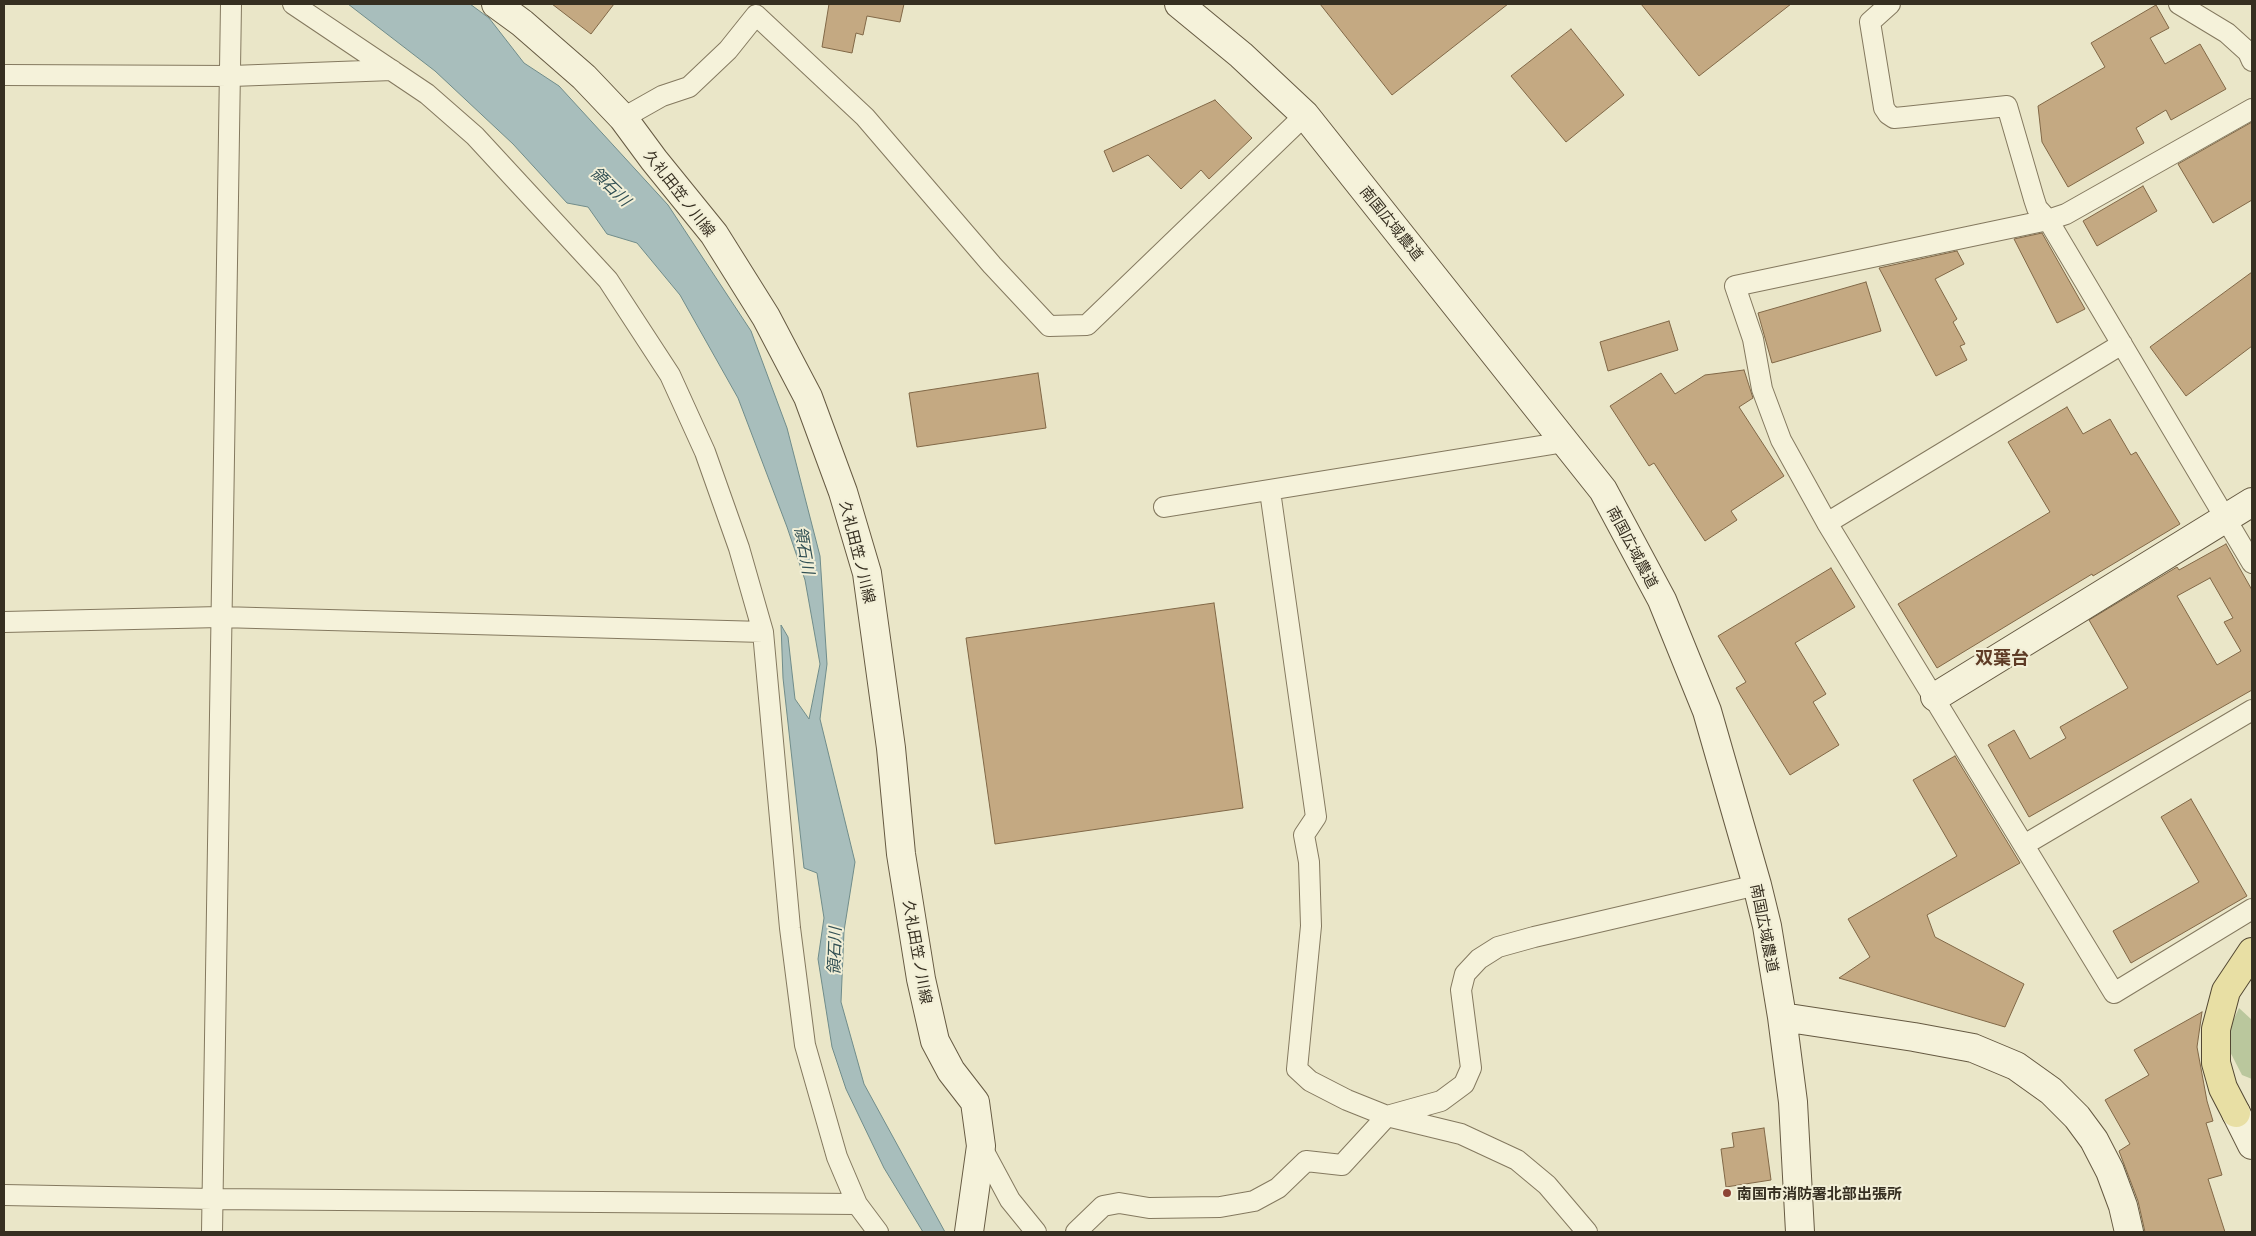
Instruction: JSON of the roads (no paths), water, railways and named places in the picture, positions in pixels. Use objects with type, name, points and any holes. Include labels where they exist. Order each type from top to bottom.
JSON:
[{"type":"main road","points":[[2236,1113],[2223,1088],[2216,1063],[2216,1029],[2226,991],[2252,952]]},
{"type":"street","points":[[212,1232],[220,617],[232,76],[231,4]]},
{"type":"street","points":[[293,4],[427,94],[475,136],[608,280],[670,375],[705,452],[739,548],[763,632],[790,928],[805,1045],[837,1157],[857,1204],[878,1232]]},
{"type":"street","name":"久礼田笠ノ川線","points":[[496,4],[522,23],[584,77],[623,118],[654,160],[714,234],[766,317],[808,397],[843,492],[867,574],[892,748],[902,854],[921,979],[935,1041],[950,1071],[975,1102],[980,1156],[969,1232]]},
{"type":"street","name":"南国広域農道","points":[[1178,4],[1242,56],[1306,115],[1603,490],[1662,600],[1707,712],[1758,885],[1782,1017],[1793,1102],[1800,1232]]},
{"type":"street","points":[[1890,4],[1870,22],[1884,108],[1894,118],[1900,118],[2007,106],[2037,208],[2048,220],[2252,563]]},
{"type":"street","points":[[2179,4],[2227,33],[2248,52],[2252,60]]},
{"type":"street","points":[[623,118],[662,96],[689,87],[728,50],[757,9],[865,117],[992,265],[1049,326],[1086,325],[1306,115]]},
{"type":"street","points":[[4,75],[232,76],[392,70]]},
{"type":"street","points":[[2252,108],[2066,214],[2048,220],[1735,286],[1753,339],[1762,389],[1781,440],[1828,523],[2114,993],[2252,909]]},
{"type":"street","points":[[1828,523],[2122,344]]},
{"type":"street","points":[[1164,507],[1565,442]]},
{"type":"street","points":[[1270,491],[1316,817],[1304,834],[1309,862],[1311,926],[1297,1068],[1310,1081],[1387,1116],[1461,1134],[1517,1160],[1547,1185],[1586,1232]]},
{"type":"street","points":[[1935,697],[2226,520],[2252,502]]},
{"type":"street","points":[[4,622],[220,617],[763,632]]},
{"type":"street","points":[[2024,845],[2252,710]]},
{"type":"street","points":[[1076,1232],[1103,1206],[1119,1202],[1149,1208],[1220,1207],[1254,1201],[1278,1188],[1306,1161],[1342,1165],[1387,1116],[1441,1101],[1464,1084],[1471,1068],[1461,990],[1465,974],[1479,959],[1498,947],[1758,885]]},
{"type":"street","points":[[1782,1017],[1973,1048],[2016,1066],[2051,1091],[2077,1117],[2094,1140],[2110,1171],[2129,1232]]},
{"type":"street","points":[[2236,1113],[2252,1145]]},
{"type":"street","points":[[980,1156],[1010,1200],[1036,1232]]},
{"type":"street","points":[[4,1195],[212,1199],[857,1204]]},
{"type":"water","name":"領石川","points":[[348,4],[470,4],[489,18],[524,63],[559,86],[668,205],[751,331],[787,428],[820,556],[827,664],[820,719],[855,862],[844,931],[841,1002],[864,1084],[945,1232],[923,1232],[884,1168],[846,1089],[832,1047],[818,959],[824,918],[817,873],[804,868],[783,678],[781,625],[788,637],[795,699],[809,719],[820,664],[805,580],[738,398],[680,295],[637,243],[607,234],[588,207],[567,203],[513,144],[435,71]]},
{"type":"place","name":"南国市消防署北部出張所","points":[[1727,1193]]},
{"type":"district","name":"双葉台","points":[[2002,657]]}]
